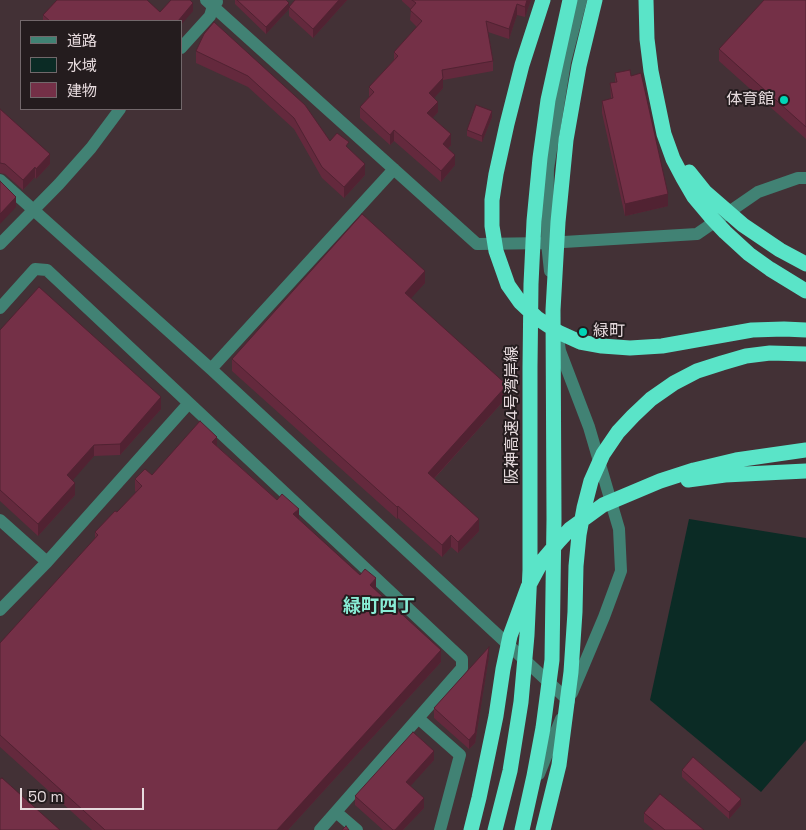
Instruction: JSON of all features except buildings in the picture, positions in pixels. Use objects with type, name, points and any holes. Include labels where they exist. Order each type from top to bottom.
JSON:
[{"type":"highway","points":[[543,0],[522,65],[507,124],[492,200],[492,226],[496,251],[508,285],[520,302],[537,318],[558,332],[580,342],[602,346],[630,348],[662,346],[752,330],[806,330]]},
{"type":"highway","name":"阪神高速4号湾岸線","points":[[495,830],[511,763],[521,702],[527,635],[530,570],[531,284],[534,221],[548,100],[570,0]]},
{"type":"highway","points":[[522,830],[543,728],[552,660],[554,528],[553,310],[558,222],[566,140],[579,66],[595,0]]},
{"type":"highway","points":[[646,0],[647,39],[658,106],[664,134],[673,159],[683,178],[694,197],[725,232],[749,254],[806,291]]},
{"type":"highway","points":[[658,106],[677,154],[704,192],[743,225],[780,250],[806,264]]},
{"type":"highway","points":[[544,830],[559,765],[571,672],[579,536],[591,481],[603,454],[618,432],[651,399],[674,383],[698,371],[746,356],[770,353],[806,354]]},
{"type":"highway","points":[[471,830],[496,716],[510,636],[528,587],[542,562],[570,529],[603,505],[660,481],[694,470],[736,460],[806,450]]},
{"type":"highway","points":[[624,495],[650,487],[725,475],[806,471]]},
{"type":"street","points":[[516,830],[604,617],[621,571],[619,529],[589,428],[560,351],[547,243],[548,169],[565,62],[581,0]]},
{"type":"street","points":[[213,2],[477,244],[547,243],[697,234],[758,192],[798,178],[806,178]]},
{"type":"street","points":[[182,47],[210,16],[213,2]]},
{"type":"street","points":[[0,244],[59,184],[119,110]]},
{"type":"street","points":[[211,369],[394,169]]},
{"type":"street","points":[[0,180],[211,369],[568,701]]},
{"type":"street","points":[[0,308],[35,269],[47,270],[462,659],[462,668],[320,830]]},
{"type":"street","points":[[0,610],[47,562],[189,403]]},
{"type":"street","points":[[0,520],[47,562]]},
{"type":"street","points":[[418,718],[460,755],[440,830]]},
{"type":"street","points":[[336,812],[357,830]]},
{"type":"water","points":[[689,519],[806,538],[806,740],[761,792],[650,700]]},
{"type":"place","name":"体育館","points":[[784,100]]},
{"type":"place","name":"緑町","points":[[583,332]]},
{"type":"district","name":"緑町四丁","points":[[379,607]]}]
